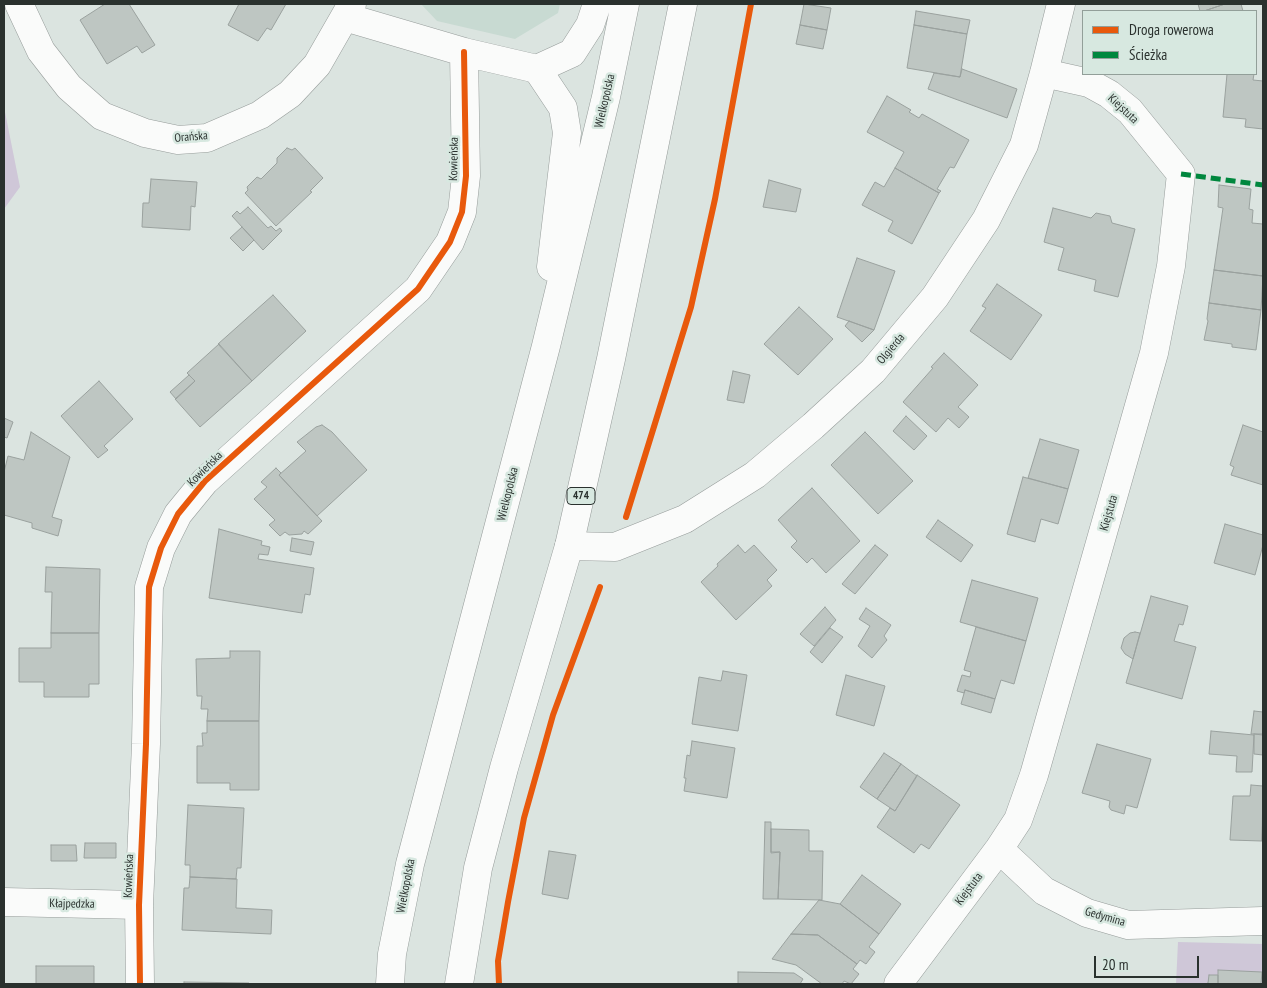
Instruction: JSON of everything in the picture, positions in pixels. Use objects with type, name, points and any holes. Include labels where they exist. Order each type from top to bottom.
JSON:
[{"type":"street","name":"Orańska","points":[[19,4],[42,51],[69,87],[102,116],[145,133],[178,140],[207,138],[260,115],[290,94],[317,65],[348,10]]},
{"type":"street","points":[[348,10],[464,52],[537,69],[572,53],[590,25],[596,4]]},
{"type":"street","name":"Wielkopolska","points":[[390,984],[392,954],[410,864],[546,346],[606,97],[625,4]]},
{"type":"street","name":"474","points":[[459,984],[478,868],[504,768],[569,546],[611,359],[684,4]]},
{"type":"street","name":"Olgierda","points":[[569,546],[615,547],[685,519],[755,475],[814,426],[872,371],[935,297],[986,220],[1024,145],[1061,4]]},
{"type":"street","name":"Kowieńska","points":[[140,984],[140,906],[149,587],[161,548],[178,514],[206,481],[418,289],[450,242],[462,212],[466,176],[464,52]]},
{"type":"street","points":[[537,69],[563,108],[566,133],[552,248],[546,346]]},
{"type":"street","name":"Kiejstuta","points":[[898,984],[1018,820],[1034,775],[1154,353],[1171,266],[1181,174],[1130,111],[1109,94],[1088,83],[1044,73]]},
{"type":"street","name":"Gedymina","points":[[998,849],[1044,891],[1086,913],[1128,925],[1263,921]]},
{"type":"street","name":"Kłajpedzka","points":[[4,902],[140,906]]},
{"type":"shaded area","points":[[421,4],[560,4],[558,13],[515,39],[437,21]]},
{"type":"shaded area","points":[[4,107],[20,187],[4,209]]},
{"type":"shaded area","points":[[1178,942],[1263,944],[1263,984],[1176,984]]},
{"type":"building","points":[[105,4],[129,4],[155,45],[142,53],[137,46],[107,64],[80,20]]},
{"type":"building","points":[[239,4],[286,4],[271,30],[267,28],[258,41],[228,25]]},
{"type":"building","points":[[804,4],[831,8],[827,30],[800,25]]},
{"type":"building","points":[[1198,4],[1225,4],[1207,10],[1200,10]]},
{"type":"building","points":[[1225,4],[1241,4],[1243,10],[1207,10]]},
{"type":"building","points":[[916,11],[970,20],[967,34],[914,25]]},
{"type":"building","points":[[800,25],[827,30],[823,49],[796,44]]},
{"type":"building","points":[[914,25],[967,34],[960,77],[907,68]]},
{"type":"building","points":[[962,69],[1017,89],[1007,118],[928,89],[934,73],[960,77]]},
{"type":"building","points":[[1227,75],[1254,75],[1253,80],[1263,81],[1263,129],[1245,127],[1246,119],[1223,117]]},
{"type":"building","points":[[887,96],[911,110],[909,112],[919,118],[922,114],[969,140],[954,168],[950,167],[937,189],[941,191],[939,193],[895,168],[904,152],[867,132]]},
{"type":"building","points":[[287,148],[292,150],[295,148],[323,178],[310,191],[312,192],[276,226],[245,193],[248,190],[247,187],[257,177],[261,179],[277,163],[277,158]]},
{"type":"building","points":[[895,168],[939,193],[912,244],[888,231],[893,221],[862,205],[875,182],[884,187]]},
{"type":"building","points":[[151,179],[197,182],[195,207],[191,206],[190,230],[142,227],[143,203],[149,203]]},
{"type":"building","points":[[769,180],[801,189],[796,212],[763,207]]},
{"type":"building","points":[[1219,185],[1251,189],[1249,209],[1253,210],[1252,223],[1263,224],[1263,276],[1214,270],[1223,208],[1218,207]]},
{"type":"building","points":[[248,207],[268,228],[271,226],[276,231],[280,228],[282,231],[263,250],[232,216],[237,211],[240,214]]},
{"type":"building","points":[[1053,208],[1091,218],[1096,213],[1110,216],[1112,223],[1135,229],[1118,297],[1094,291],[1096,280],[1058,270],[1064,248],[1044,242]]},
{"type":"building","points":[[242,227],[254,240],[243,251],[230,238]]},
{"type":"building","points":[[857,258],[895,271],[874,330],[837,317]]},
{"type":"building","points":[[1214,270],[1263,276],[1261,310],[1209,303]]},
{"type":"building","points":[[997,284],[1042,315],[1011,360],[970,331],[986,308],[982,306]]},
{"type":"building","points":[[273,295],[306,331],[252,381],[218,344]]},
{"type":"building","points":[[1209,303],[1261,310],[1256,350],[1232,347],[1232,344],[1204,340]]},
{"type":"building","points":[[799,307],[833,339],[798,375],[764,344]]},
{"type":"building","points":[[849,321],[874,330],[862,342],[845,326]]},
{"type":"building","points":[[219,344],[252,381],[200,427],[175,399],[195,381],[187,373]]},
{"type":"building","points":[[944,353],[978,385],[958,407],[969,417],[959,428],[948,418],[936,432],[903,402]]},
{"type":"building","points":[[733,371],[750,375],[744,403],[727,400]]},
{"type":"building","points":[[189,375],[195,381],[176,399],[170,392]]},
{"type":"building","points":[[99,381],[133,419],[104,446],[108,450],[98,458],[61,416]]},
{"type":"building","points":[[906,416],[927,436],[914,450],[893,431]]},
{"type":"building","points":[[4,418],[13,422],[7,438],[4,437]]},
{"type":"building","points":[[322,425],[332,432],[367,470],[317,516],[279,475],[306,451],[297,442],[316,427]]},
{"type":"building","points":[[1243,425],[1263,432],[1263,485],[1231,475],[1234,467],[1230,465]]},
{"type":"building","points":[[31,432],[70,457],[52,517],[62,520],[58,536],[32,528],[32,523],[4,515],[4,472],[8,456],[24,460]]},
{"type":"building","points":[[865,432],[913,481],[878,514],[831,465]]},
{"type":"building","points":[[1040,439],[1079,450],[1068,489],[1028,478]]},
{"type":"building","points":[[276,468],[281,473],[279,475],[322,521],[308,534],[304,531],[302,534],[289,535],[285,532],[280,536],[269,525],[275,520],[254,499],[267,487],[261,482]]},
{"type":"building","points":[[1023,477],[1068,489],[1058,524],[1041,519],[1035,542],[1007,534]]},
{"type":"building","points":[[812,488],[860,541],[826,573],[812,558],[807,563],[791,547],[797,541],[778,520]]},
{"type":"building","points":[[938,520],[973,545],[961,562],[926,537]]},
{"type":"building","points":[[1225,524],[1263,535],[1263,545],[1255,575],[1214,563]]},
{"type":"building","points":[[219,529],[262,541],[261,545],[270,547],[268,555],[259,554],[258,559],[314,568],[310,595],[305,594],[302,613],[209,598]]},
{"type":"building","points":[[292,538],[314,542],[311,555],[290,551]]},
{"type":"building","points":[[738,545],[745,553],[754,545],[777,570],[767,580],[772,586],[736,620],[701,582]]},
{"type":"building","points":[[875,545],[888,555],[855,594],[842,584]]},
{"type":"building","points":[[46,567],[100,569],[99,633],[51,633],[52,592],[45,592]]},
{"type":"building","points":[[972,580],[1038,598],[1026,641],[960,622]]},
{"type":"building","points":[[1151,596],[1188,606],[1183,625],[1179,624],[1174,641],[1196,647],[1182,699],[1126,683]]},
{"type":"building","points":[[825,607],[836,620],[814,646],[800,634]]},
{"type":"building","points":[[866,608],[891,625],[884,636],[887,640],[872,658],[858,646],[870,626],[859,619]]},
{"type":"building","points":[[976,627],[1026,641],[1014,684],[1001,680],[995,699],[965,690],[964,693],[957,691],[962,675],[970,677],[971,672],[964,670]]},
{"type":"building","points":[[830,628],[843,637],[822,663],[810,652]]},
{"type":"building","points":[[51,633],[99,633],[99,684],[89,684],[89,697],[44,697],[44,682],[19,682],[19,648],[51,648]]},
{"type":"building","points":[[1130,633],[1140,633],[1133,659],[1125,654],[1121,648],[1124,638]]},
{"type":"building","points":[[230,651],[260,651],[259,721],[207,721],[208,709],[201,709],[202,696],[197,696],[196,659],[230,658]]},
{"type":"building","points":[[723,671],[747,675],[738,731],[692,724],[699,677],[721,681]]},
{"type":"building","points":[[846,675],[885,686],[874,726],[836,715]]},
{"type":"building","points":[[965,690],[995,699],[991,713],[961,704]]},
{"type":"building","points":[[1254,711],[1263,712],[1263,734],[1251,734]]},
{"type":"building","points":[[207,721],[259,721],[259,790],[230,790],[230,783],[197,783],[197,746],[203,746],[202,733],[207,733]]},
{"type":"building","points":[[1211,731],[1254,735],[1252,772],[1236,772],[1237,756],[1209,754]]},
{"type":"building","points":[[1254,734],[1263,735],[1263,755],[1254,754]]},
{"type":"building","points":[[692,741],[735,748],[727,798],[684,791],[687,755],[690,756]]},
{"type":"building","points":[[1097,744],[1151,759],[1137,808],[1126,805],[1124,814],[1111,810],[1109,807],[1110,801],[1082,793]]},
{"type":"building","points":[[884,753],[901,764],[877,799],[860,787]]},
{"type":"building","points":[[901,764],[917,776],[895,811],[877,799]]},
{"type":"building","points":[[917,775],[960,805],[929,849],[921,844],[914,853],[877,827],[890,808],[895,811]]},
{"type":"building","points":[[1251,785],[1263,786],[1262,841],[1230,840],[1233,796],[1250,796]]},
{"type":"building","points":[[188,805],[244,808],[241,868],[237,868],[236,879],[190,877],[190,865],[185,865]]},
{"type":"building","points":[[765,822],[771,822],[771,853],[780,852],[778,899],[763,899]]},
{"type":"building","points":[[771,829],[809,830],[809,851],[823,851],[822,900],[778,899],[780,852],[771,852]]},
{"type":"building","points":[[85,843],[116,843],[116,858],[84,858]]},
{"type":"building","points":[[51,845],[76,845],[77,861],[51,861]]},
{"type":"building","points":[[549,851],[576,855],[568,899],[542,894]]},
{"type":"building","points":[[862,875],[901,904],[879,934],[840,904]]},
{"type":"building","points":[[190,877],[237,879],[236,908],[272,910],[271,934],[182,930],[184,888],[189,888]]},
{"type":"building","points":[[819,900],[840,904],[879,934],[869,947],[875,952],[866,964],[860,960],[857,964],[818,935],[791,934]]},
{"type":"building","points":[[791,934],[818,935],[857,964],[853,969],[859,974],[851,984],[844,981],[842,984],[822,984],[796,965],[772,959]]},
{"type":"building","points":[[36,966],[94,966],[94,984],[36,984]]},
{"type":"building","points":[[1218,970],[1262,972],[1261,984],[1218,984]]},
{"type":"building","points":[[738,972],[794,973],[803,979],[800,984],[738,984]]},
{"type":"building","points":[[1209,975],[1218,975],[1218,984],[1205,984],[1208,983]]},
{"type":"building","points":[[184,982],[249,983],[249,984],[184,984]]},
{"type":"marked path","points":[[1181,174],[1263,185]]},
{"type":"cycle path","points":[[626,517],[691,307],[715,199],[751,4]]},
{"type":"cycle path","points":[[140,984],[139,905],[146,744],[149,587],[161,548],[178,514],[205,481],[418,289],[450,242],[462,212],[466,176],[464,52]]},
{"type":"cycle path","points":[[499,984],[498,961],[524,818],[553,715],[600,587]]}]
